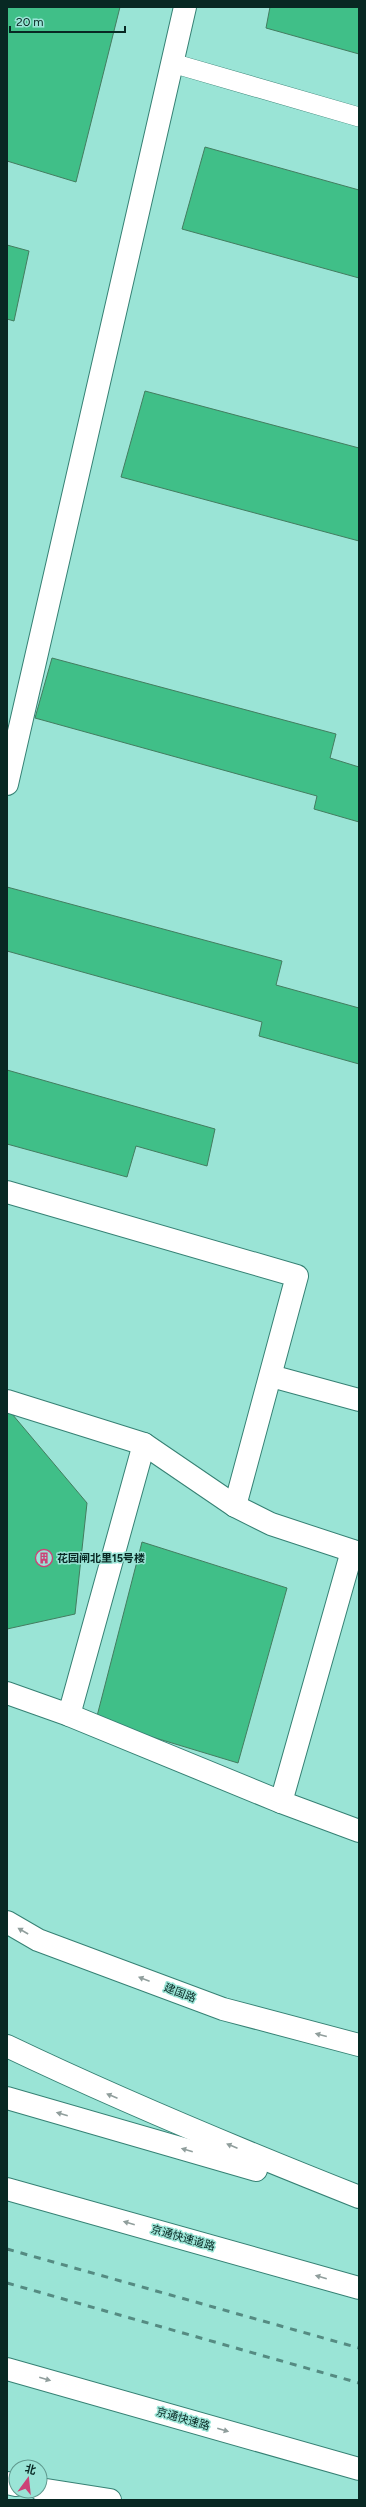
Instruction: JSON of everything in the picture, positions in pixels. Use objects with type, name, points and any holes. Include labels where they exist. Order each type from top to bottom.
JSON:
[{"type":"main road","points":[[7,784],[185,7]]},
{"type":"main road","points":[[7,1192],[297,1276],[235,1506]]},
{"type":"main road","points":[[271,1376],[359,1400]]},
{"type":"main road","points":[[7,1401],[144,1444],[235,1506],[271,1524],[356,1552],[281,1802]]},
{"type":"main road","points":[[69,1715],[144,1444]]},
{"type":"main road","points":[[7,1693],[69,1715],[281,1802],[359,1831]]},
{"type":"main road","name":"建国路","points":[[7,1922],[38,1940],[223,2009],[359,2045]]},
{"type":"main road","points":[[7,2046],[102,2092],[241,2151],[359,2198]]},
{"type":"main road","points":[[7,2098],[359,2198]]},
{"type":"main road","name":"京通快速道路","points":[[7,2189],[359,2288]]},
{"type":"main road","name":"京通快速路","points":[[7,2369],[359,2469]]},
{"type":"main road","points":[[48,2489],[110,2500]]},
{"type":"lane","points":[[172,62],[359,117]]},
{"type":"building","points":[[7,7],[120,7],[76,182],[7,161]]},
{"type":"building","points":[[270,7],[359,7],[359,54],[266,28]]},
{"type":"building","points":[[205,147],[359,190],[359,278],[182,229]]},
{"type":"building","points":[[7,245],[29,251],[14,321],[7,319]]},
{"type":"building","points":[[145,391],[359,448],[359,541],[121,477]]},
{"type":"building","points":[[52,658],[336,734],[330,758],[359,767],[359,822],[314,809],[317,796],[35,718]]},
{"type":"building","points":[[7,887],[282,961],[276,985],[359,1008],[359,1064],[259,1036],[262,1022],[7,951]]},
{"type":"building","points":[[7,1070],[215,1129],[207,1166],[136,1146],[127,1177],[7,1144]]},
{"type":"building","name":"花园闸北里15号楼","points":[[7,1408],[87,1503],[75,1614],[7,1629]]},
{"type":"building","points":[[142,1542],[287,1588],[238,1763],[96,1720]]},
{"type":"railway","points":[[7,2249],[359,2348]]},
{"type":"railway","points":[[7,2283],[359,2383]]},
{"type":"place","name":"花园闸北里15号楼","points":[[44,1558]]}]
